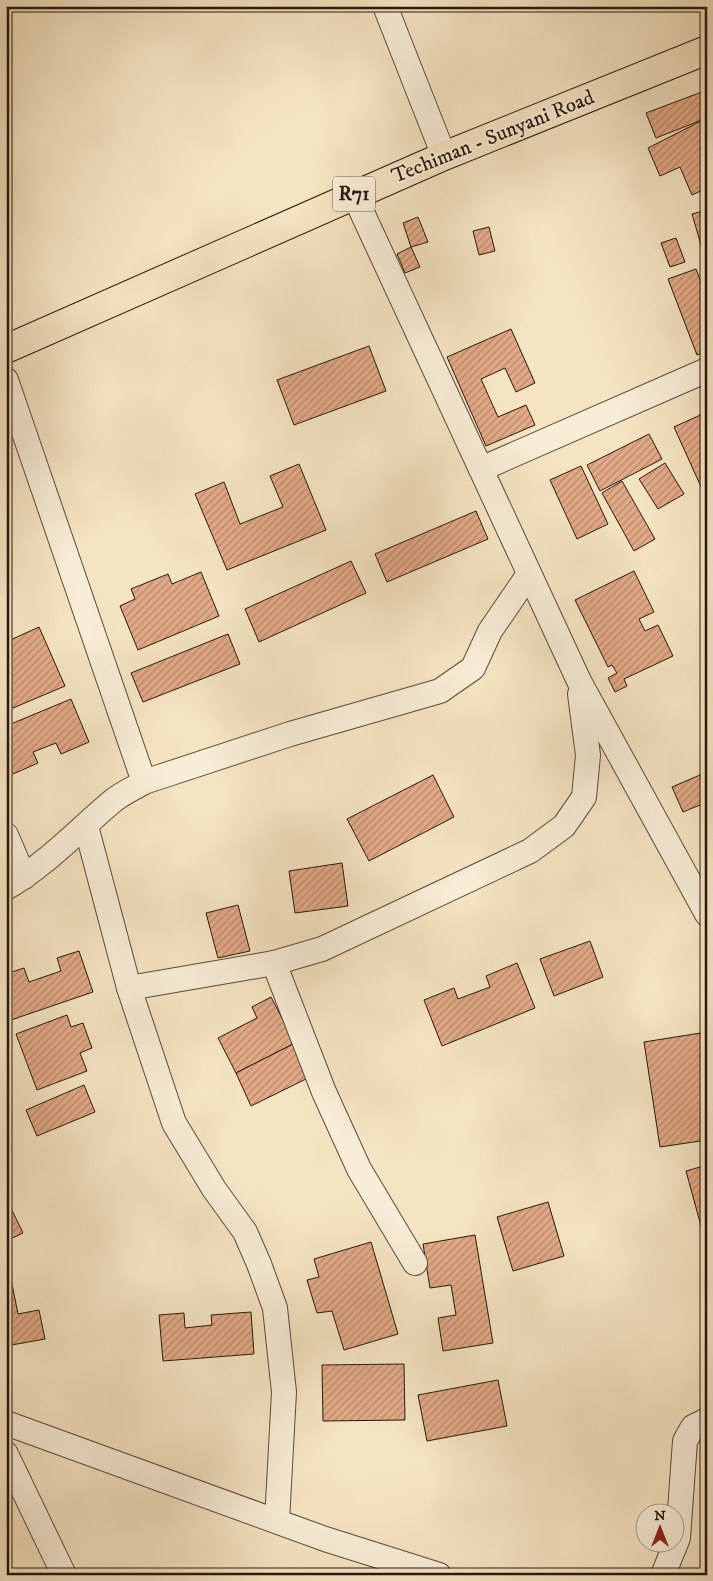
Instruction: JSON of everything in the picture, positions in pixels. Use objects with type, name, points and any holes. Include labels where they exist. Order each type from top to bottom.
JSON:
[{"type":"main road","name":"Techiman - Sunyani Road","points":[[6,349],[444,156],[707,50]]},
{"type":"street","points":[[385,6],[444,156]]},
{"type":"street","points":[[354,195],[579,681],[707,914]]},
{"type":"street","points":[[481,469],[707,370]]},
{"type":"street","points":[[6,380],[144,782]]},
{"type":"street","points":[[6,835],[15,882],[47,860],[115,799],[144,782],[290,734],[440,691],[473,668],[490,632],[529,574]]},
{"type":"street","points":[[129,988],[274,963],[322,949],[530,851],[564,826],[584,797],[588,755],[579,681]]},
{"type":"street","points":[[86,826],[129,988],[174,1123],[214,1189],[245,1232],[275,1308],[284,1392],[277,1521]]},
{"type":"street","points":[[274,963],[324,1092],[359,1169],[415,1263]]},
{"type":"street","points":[[663,1575],[678,1538],[685,1441],[693,1427],[707,1420]]},
{"type":"street","points":[[6,1423],[325,1538],[439,1575]]},
{"type":"street","points":[[6,1454],[64,1575]]},
{"type":"building","points":[[707,90],[707,118],[656,138],[646,113]]},
{"type":"building","points":[[707,120],[707,188],[692,195],[680,167],[660,176],[648,148],[699,122]]},
{"type":"building","points":[[707,210],[707,251],[703,252],[692,214]]},
{"type":"building","points":[[418,217],[428,242],[411,247],[403,223]]},
{"type":"building","points":[[489,227],[495,251],[479,255],[473,231]]},
{"type":"building","points":[[676,238],[685,262],[670,267],[661,243]]},
{"type":"building","points":[[411,247],[420,267],[405,273],[397,254]]},
{"type":"building","points":[[696,269],[707,298],[707,351],[697,355],[668,279]]},
{"type":"building","points":[[511,329],[535,383],[516,392],[505,368],[481,379],[498,417],[526,405],[535,425],[486,446],[447,357]]},
{"type":"building","points":[[369,346],[386,391],[294,425],[277,380]]},
{"type":"building","points":[[707,412],[707,500],[674,427]]},
{"type":"building","points":[[649,434],[662,459],[600,491],[587,465]]},
{"type":"building","points":[[665,463],[684,494],[658,509],[639,479]]},
{"type":"building","points":[[299,464],[326,530],[227,570],[195,494],[224,482],[240,524],[283,507],[270,476]]},
{"type":"building","points":[[581,466],[608,524],[577,539],[550,480]]},
{"type":"building","points":[[622,481],[655,539],[634,551],[602,493]]},
{"type":"building","points":[[476,511],[488,539],[387,582],[375,554]]},
{"type":"building","points":[[351,561],[366,593],[259,642],[245,609]]},
{"type":"building","points":[[634,571],[654,612],[639,619],[645,631],[658,625],[673,656],[624,679],[627,686],[615,692],[608,678],[617,673],[612,665],[608,667],[575,600]]},
{"type":"building","points":[[201,572],[219,616],[138,650],[120,606],[135,599],[131,589],[168,574],[172,584]]},
{"type":"building","points":[[39,627],[65,686],[6,711],[6,642]]},
{"type":"building","points":[[228,634],[240,664],[143,702],[131,673]]},
{"type":"building","points":[[71,699],[89,742],[61,754],[56,743],[33,752],[38,763],[6,777],[6,726]]},
{"type":"building","points":[[707,772],[707,802],[683,812],[672,787]]},
{"type":"building","points":[[433,775],[454,817],[369,861],[347,819]]},
{"type":"building","points":[[342,863],[348,906],[295,913],[289,871]]},
{"type":"building","points":[[238,905],[250,951],[218,958],[206,913]]},
{"type":"building","points":[[590,941],[603,977],[554,996],[540,959]]},
{"type":"building","points":[[79,951],[93,992],[11,1020],[6,1007],[6,974],[24,968],[29,982],[61,971],[57,958]]},
{"type":"building","points":[[517,963],[535,1008],[442,1046],[424,1000],[454,988],[458,999],[490,987],[486,976]]},
{"type":"building","points":[[271,997],[295,1043],[236,1073],[218,1038],[257,1018],[252,1007]]},
{"type":"building","points":[[67,1015],[71,1027],[83,1023],[92,1048],[80,1053],[87,1071],[37,1090],[16,1034]]},
{"type":"building","points":[[707,1032],[707,1140],[660,1147],[644,1042]]},
{"type":"building","points":[[295,1043],[312,1076],[251,1106],[236,1073]]},
{"type":"building","points":[[84,1085],[95,1112],[37,1136],[26,1110]]},
{"type":"building","points":[[707,1165],[707,1248],[686,1171]]},
{"type":"building","points":[[6,1198],[23,1233],[6,1241]]},
{"type":"building","points":[[548,1202],[564,1256],[513,1271],[497,1217]]},
{"type":"building","points":[[475,1235],[493,1343],[443,1351],[438,1318],[456,1315],[451,1285],[430,1288],[423,1244]]},
{"type":"building","points":[[371,1242],[398,1334],[344,1350],[332,1311],[317,1313],[307,1280],[319,1277],[314,1259]]},
{"type":"building","points":[[6,1269],[9,1269],[18,1314],[39,1310],[45,1339],[6,1346]]},
{"type":"building","points":[[251,1312],[254,1354],[163,1361],[159,1315],[184,1313],[185,1328],[212,1325],[211,1315]]},
{"type":"building","points":[[404,1364],[405,1420],[323,1421],[322,1365]]},
{"type":"building","points":[[498,1380],[507,1426],[427,1441],[418,1395]]}]
